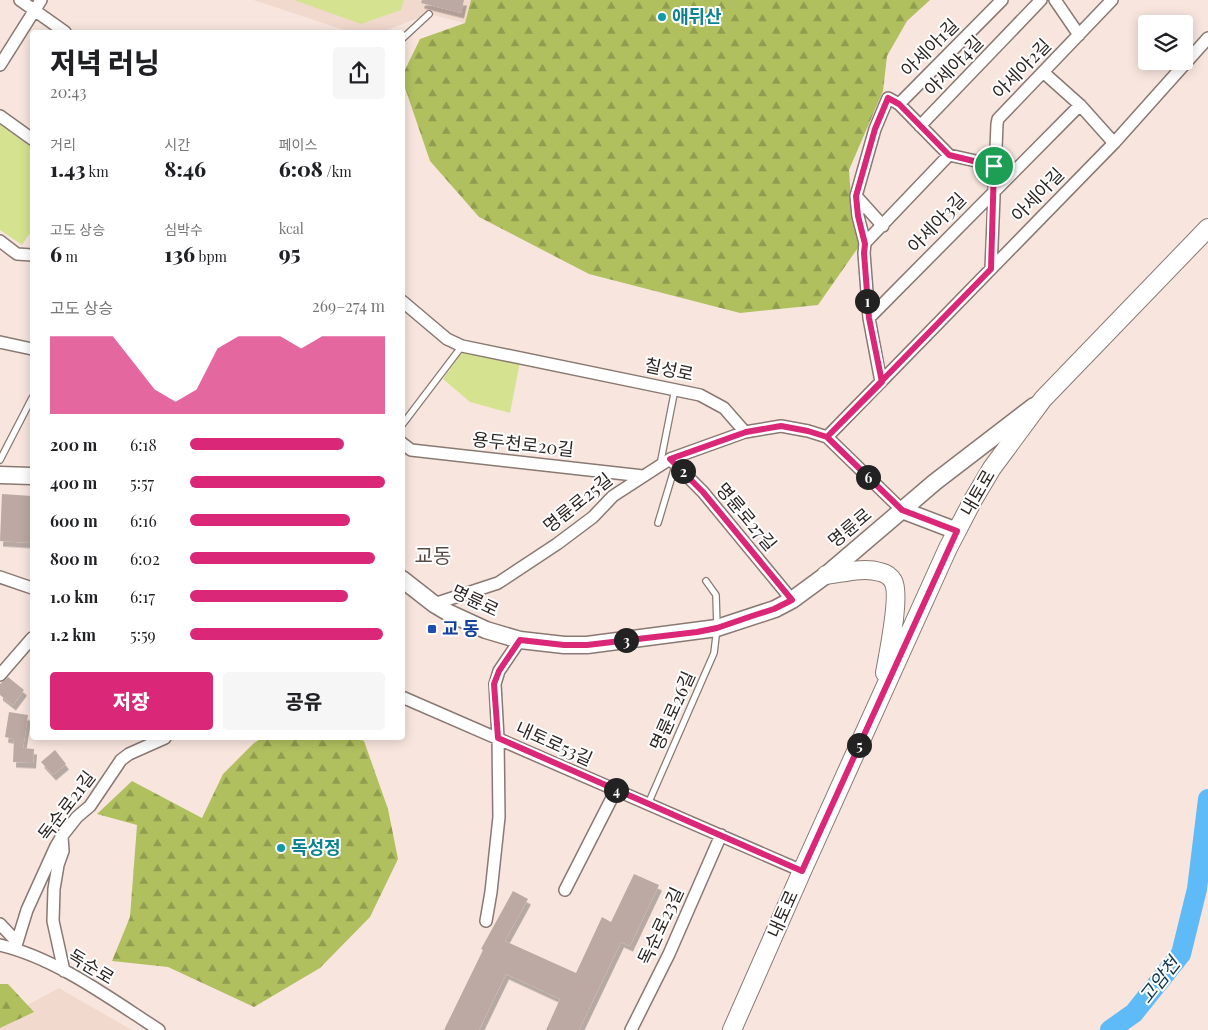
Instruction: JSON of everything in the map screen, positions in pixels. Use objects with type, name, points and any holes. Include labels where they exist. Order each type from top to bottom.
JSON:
[{"type":"main road","name":"내토로","points":[[732,1030],[802,871],[957,531],[992,468],[1043,399],[1208,228]]},
{"type":"main road","points":[[826,575],[865,570],[881,572],[889,576],[893,582],[895,600],[882,694]]},
{"type":"street","points":[[20,0],[62,30]]},
{"type":"street","points":[[0,65],[41,0]]},
{"type":"street","name":"아세아1길","points":[[856,196],[875,129],[888,98],[899,104],[1002,0]]},
{"type":"street","name":"아세아4길","points":[[920,126],[1041,0]]},
{"type":"street","points":[[1055,0],[1080,35]]},
{"type":"street","name":"아세아2길","points":[[991,269],[994,166],[996,124],[998,119],[1112,0]]},
{"type":"street","name":"아세아길","points":[[827,437],[1114,142],[1208,38]]},
{"type":"street","points":[[1043,72],[1080,105],[1114,142]]},
{"type":"street","points":[[899,104],[949,155],[994,166]]},
{"type":"street","name":"아세아3길","points":[[869,318],[1080,105]]},
{"type":"street","points":[[0,116],[30,138]]},
{"type":"street","points":[[865,244],[949,155]]},
{"type":"street","points":[[856,196],[884,226]]},
{"type":"street","points":[[856,196],[858,216],[865,244],[869,318],[882,382]]},
{"type":"street","points":[[0,241],[17,254],[30,255]]},
{"type":"street","name":"칠성로","points":[[405,304],[447,339],[462,346],[700,394],[724,408],[746,432]]},
{"type":"street","points":[[0,342],[30,349]]},
{"type":"street","name":"명륜로","points":[[405,581],[434,604],[486,630],[520,640],[564,645],[587,645],[717,628],[774,609],[792,600],[826,575],[935,482],[1043,399]]},
{"type":"street","points":[[746,432],[781,426],[827,437],[902,510],[957,531]]},
{"type":"street","name":"명륜로25길","points":[[434,604],[498,582],[557,544],[593,517],[613,496],[643,476],[669,462],[746,432]]},
{"type":"street","name":"용두천로20길","points":[[405,445],[411,450],[643,476]]},
{"type":"street","name":"명륜로27길","points":[[669,462],[703,492],[792,600]]},
{"type":"street","points":[[0,475],[30,476]]},
{"type":"street","points":[[0,577],[30,587]]},
{"type":"street","points":[[0,675],[30,640]]},
{"type":"street","points":[[486,921],[499,817],[498,738],[494,684],[499,671],[520,640]]},
{"type":"street","name":"내토로53길","points":[[405,698],[802,871]]},
{"type":"street","name":"독순로21길","points":[[16,945],[27,910],[62,836],[77,817],[102,792],[121,760],[129,754],[160,740]]},
{"type":"street","points":[[565,890],[616,790]]},
{"type":"street","name":"독순로23길","points":[[631,1030],[669,954],[721,835]]},
{"type":"street","points":[[62,836],[62,851],[54,889],[53,921],[64,971]]},
{"type":"street","points":[[0,924],[16,945]]},
{"type":"street","name":"독순로","points":[[0,945],[16,945],[64,971],[154,1028]]},
{"type":"lane","points":[[405,36],[429,14]]},
{"type":"lane","points":[[405,421],[462,346]]},
{"type":"lane","points":[[658,523],[669,462],[675,389]]},
{"type":"lane","points":[[0,460],[30,402]]},
{"type":"lane","points":[[706,581],[716,595],[717,628]]},
{"type":"lane","name":"명륜로26길","points":[[648,804],[714,653],[717,628]]},
{"type":"shaded area","points":[[253,0],[471,0],[465,23],[429,14],[386,30],[344,30]]},
{"type":"shaded area","points":[[59,988],[132,1030],[0,1030],[0,1020]]},
{"type":"green space","points":[[294,0],[404,0],[401,10],[361,24]]},
{"type":"green space","points":[[471,0],[930,0],[907,21],[887,56],[883,91],[849,170],[851,197],[862,242],[818,305],[740,313],[589,274],[479,217],[430,161],[405,88],[405,70],[420,39],[465,23]]},
{"type":"green space","points":[[0,124],[30,146],[30,233],[22,245],[0,230]]},
{"type":"green space","points":[[462,352],[520,362],[510,413],[470,402],[443,379]]},
{"type":"green space","points":[[259,740],[364,741],[388,809],[398,859],[370,917],[320,968],[254,1007],[168,967],[112,961],[130,917],[137,825],[97,814],[132,781],[202,818],[223,774]]},
{"type":"green space","points":[[0,984],[8,984],[34,1012],[0,1028]]},
{"type":"building","points":[[422,0],[464,0],[461,13],[421,3]]},
{"type":"building","points":[[2,494],[30,496],[30,543],[0,541]]},
{"type":"building","points":[[8,677],[24,690],[13,705],[0,695],[0,684]]},
{"type":"building","points":[[9,712],[28,715],[23,748],[34,749],[33,763],[13,762],[14,739],[5,737]]},
{"type":"building","points":[[55,750],[66,764],[53,775],[41,762]]},
{"type":"building","points":[[634,874],[659,885],[630,946],[621,942],[579,1030],[546,1030],[560,999],[506,974],[479,1030],[444,1030],[483,950],[481,949],[513,891],[528,899],[505,941],[576,973],[602,917],[611,922]]},
{"type":"waterway","name":"고암천","points":[[1110,1030],[1134,1013],[1181,954],[1197,889],[1208,799]]},
{"type":"place","name":"애뒤산","points":[[662,17]]},
{"type":"place","name":"교 동","points":[[432,629]]},
{"type":"place","name":"독성정","points":[[281,848]]},
{"type":"district","name":"교동","points":[[433,556]]},
{"type":"route","points":[[994,166],[949,155],[899,104],[888,98],[875,129],[856,196],[861,234],[865,244],[869,318],[875,356],[882,382],[827,437],[781,426],[746,432],[670,459],[703,492],[792,600],[774,609],[717,628],[697,632],[587,645],[564,645],[520,640],[499,671],[494,684],[498,738],[802,871],[957,531],[902,510],[827,437],[854,409],[882,382],[991,269],[994,166]]}]
